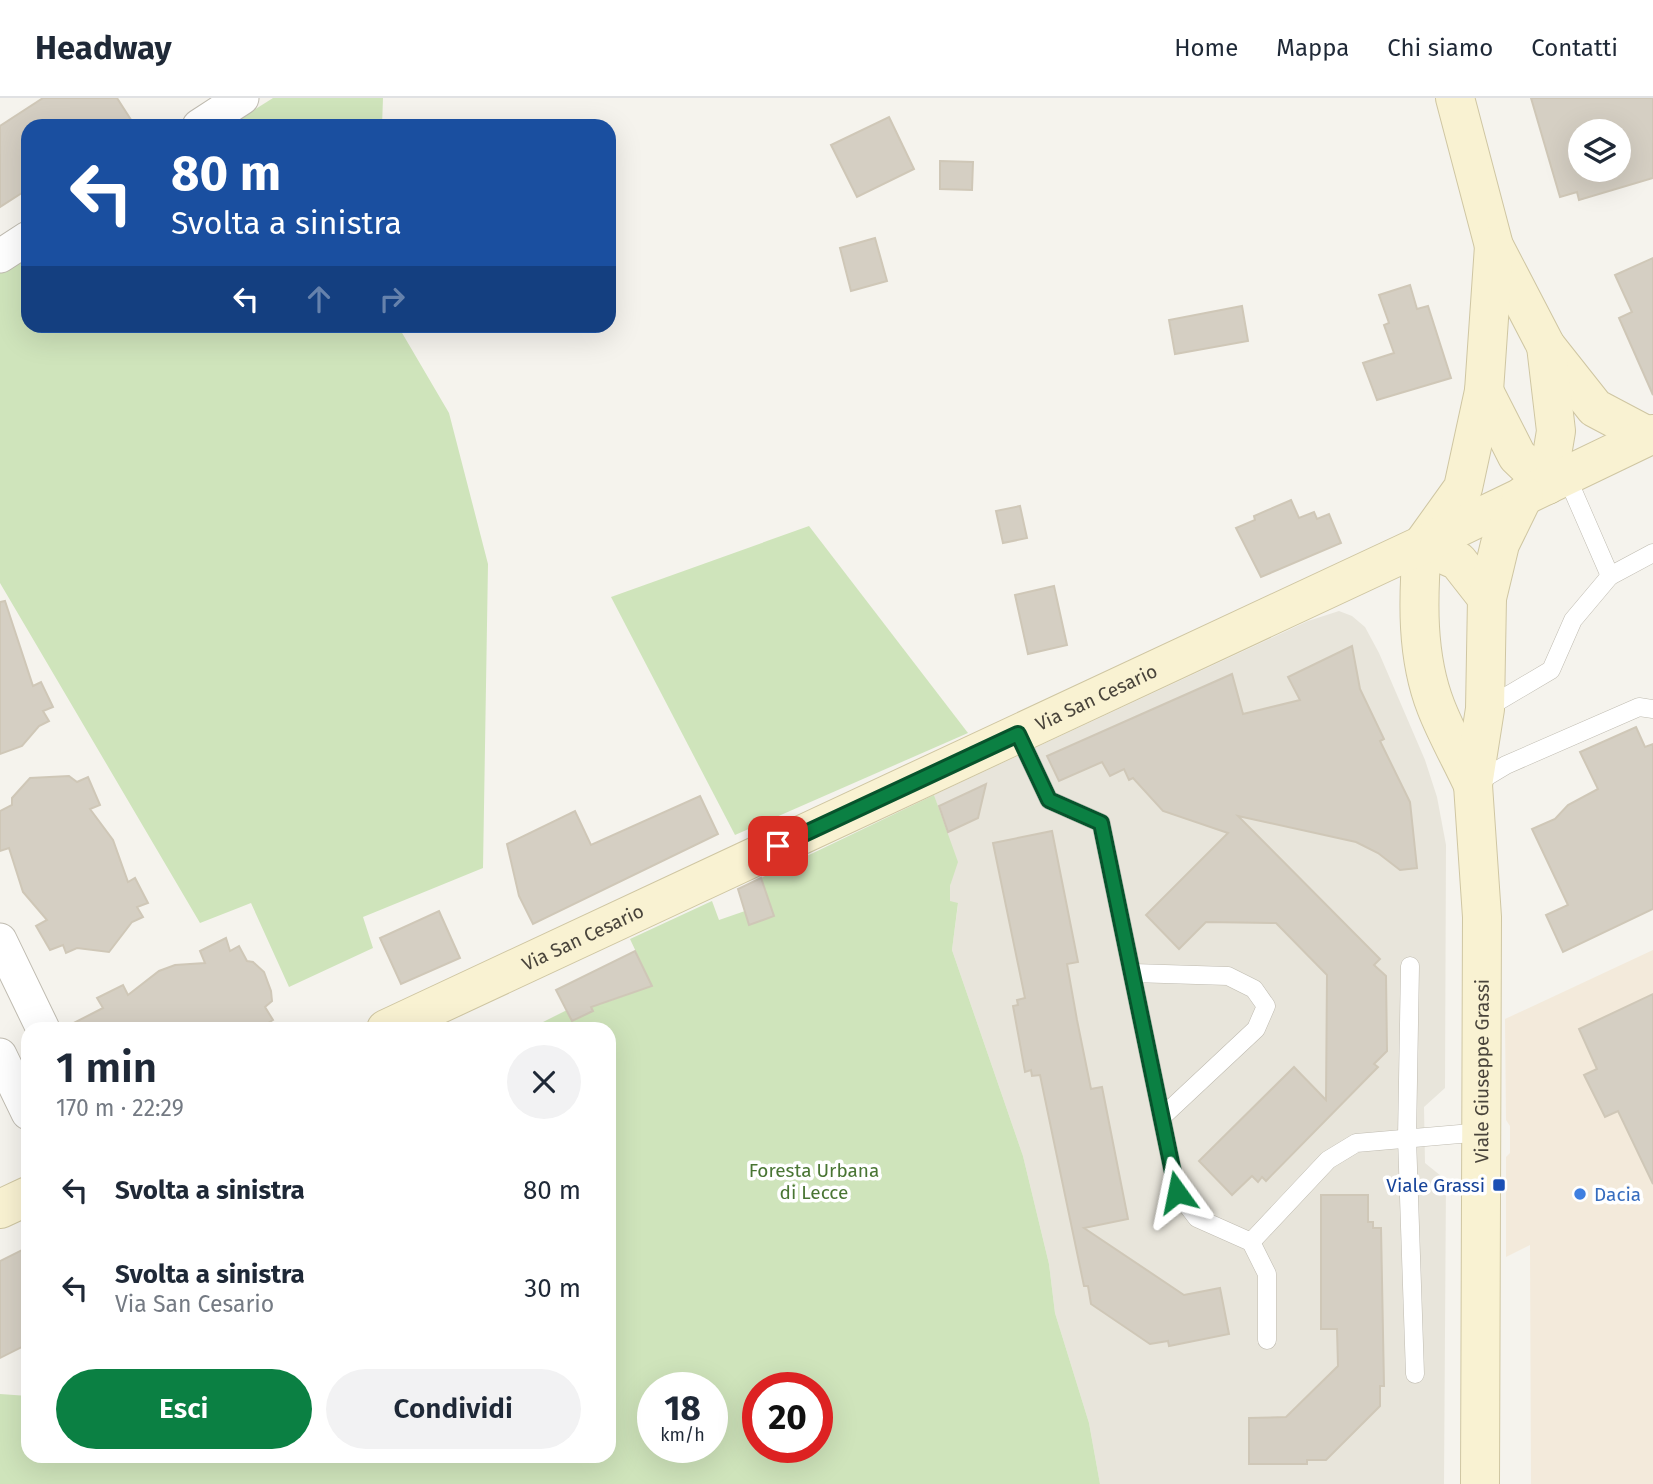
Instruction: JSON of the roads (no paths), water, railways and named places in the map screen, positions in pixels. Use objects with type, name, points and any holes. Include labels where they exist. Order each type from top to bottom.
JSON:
[{"type":"main road","points":[[1455,98],[1494,246],[1546,346],[1595,408],[1651,435]]},
{"type":"main road","points":[[1487,597],[1458,561],[1422,545],[1463,488],[1484,391],[1494,246]]},
{"type":"main road","name":"Viale Giuseppe Grassi","points":[[1480,1484],[1482,917],[1473,785],[1485,709],[1487,597],[1500,544],[1546,485],[1556,431],[1546,346]]},
{"type":"main road","points":[[1484,391],[1517,456],[1546,485]]},
{"type":"main road","name":"Via San Cesario","points":[[401,1022],[1422,545],[1651,435]]},
{"type":"main road","name":"Viale Giuseppe Grassi","points":[[1422,545],[1419,593],[1422,648],[1435,705],[1473,785]]},
{"type":"main road","points":[[0,1209],[21,1199]]},
{"type":"street","points":[[210,119],[242,98]]},
{"type":"street","points":[[0,256],[21,242]]},
{"type":"street","points":[[0,940],[40,1022]]},
{"type":"street","points":[[0,1055],[21,1098]]},
{"type":"lane","points":[[1546,485],[1610,576]]},
{"type":"lane","points":[[1485,709],[1551,670],[1573,620],[1610,576],[1653,553]]},
{"type":"lane","points":[[1473,785],[1506,765],[1639,707],[1653,709]]},
{"type":"lane","points":[[1018,734],[1049,800],[1101,823],[1177,1192],[1197,1218],[1251,1242],[1267,1273],[1266,1340]]},
{"type":"lane","points":[[1410,967],[1407,1138],[1415,1374]]},
{"type":"lane","points":[[1133,973],[1228,976],[1254,989],[1266,1006],[1256,1029],[1162,1118]]},
{"type":"lane","points":[[1251,1242],[1328,1160],[1356,1143],[1483,1132]]},
{"type":"place","name":"Viale Grassi","points":[[1499,1185]]},
{"type":"place","name":"Dacia","points":[[1580,1194]]},
{"type":"park label","name":"Foresta Urbana di Lecce","points":[[814,1181]]}]
